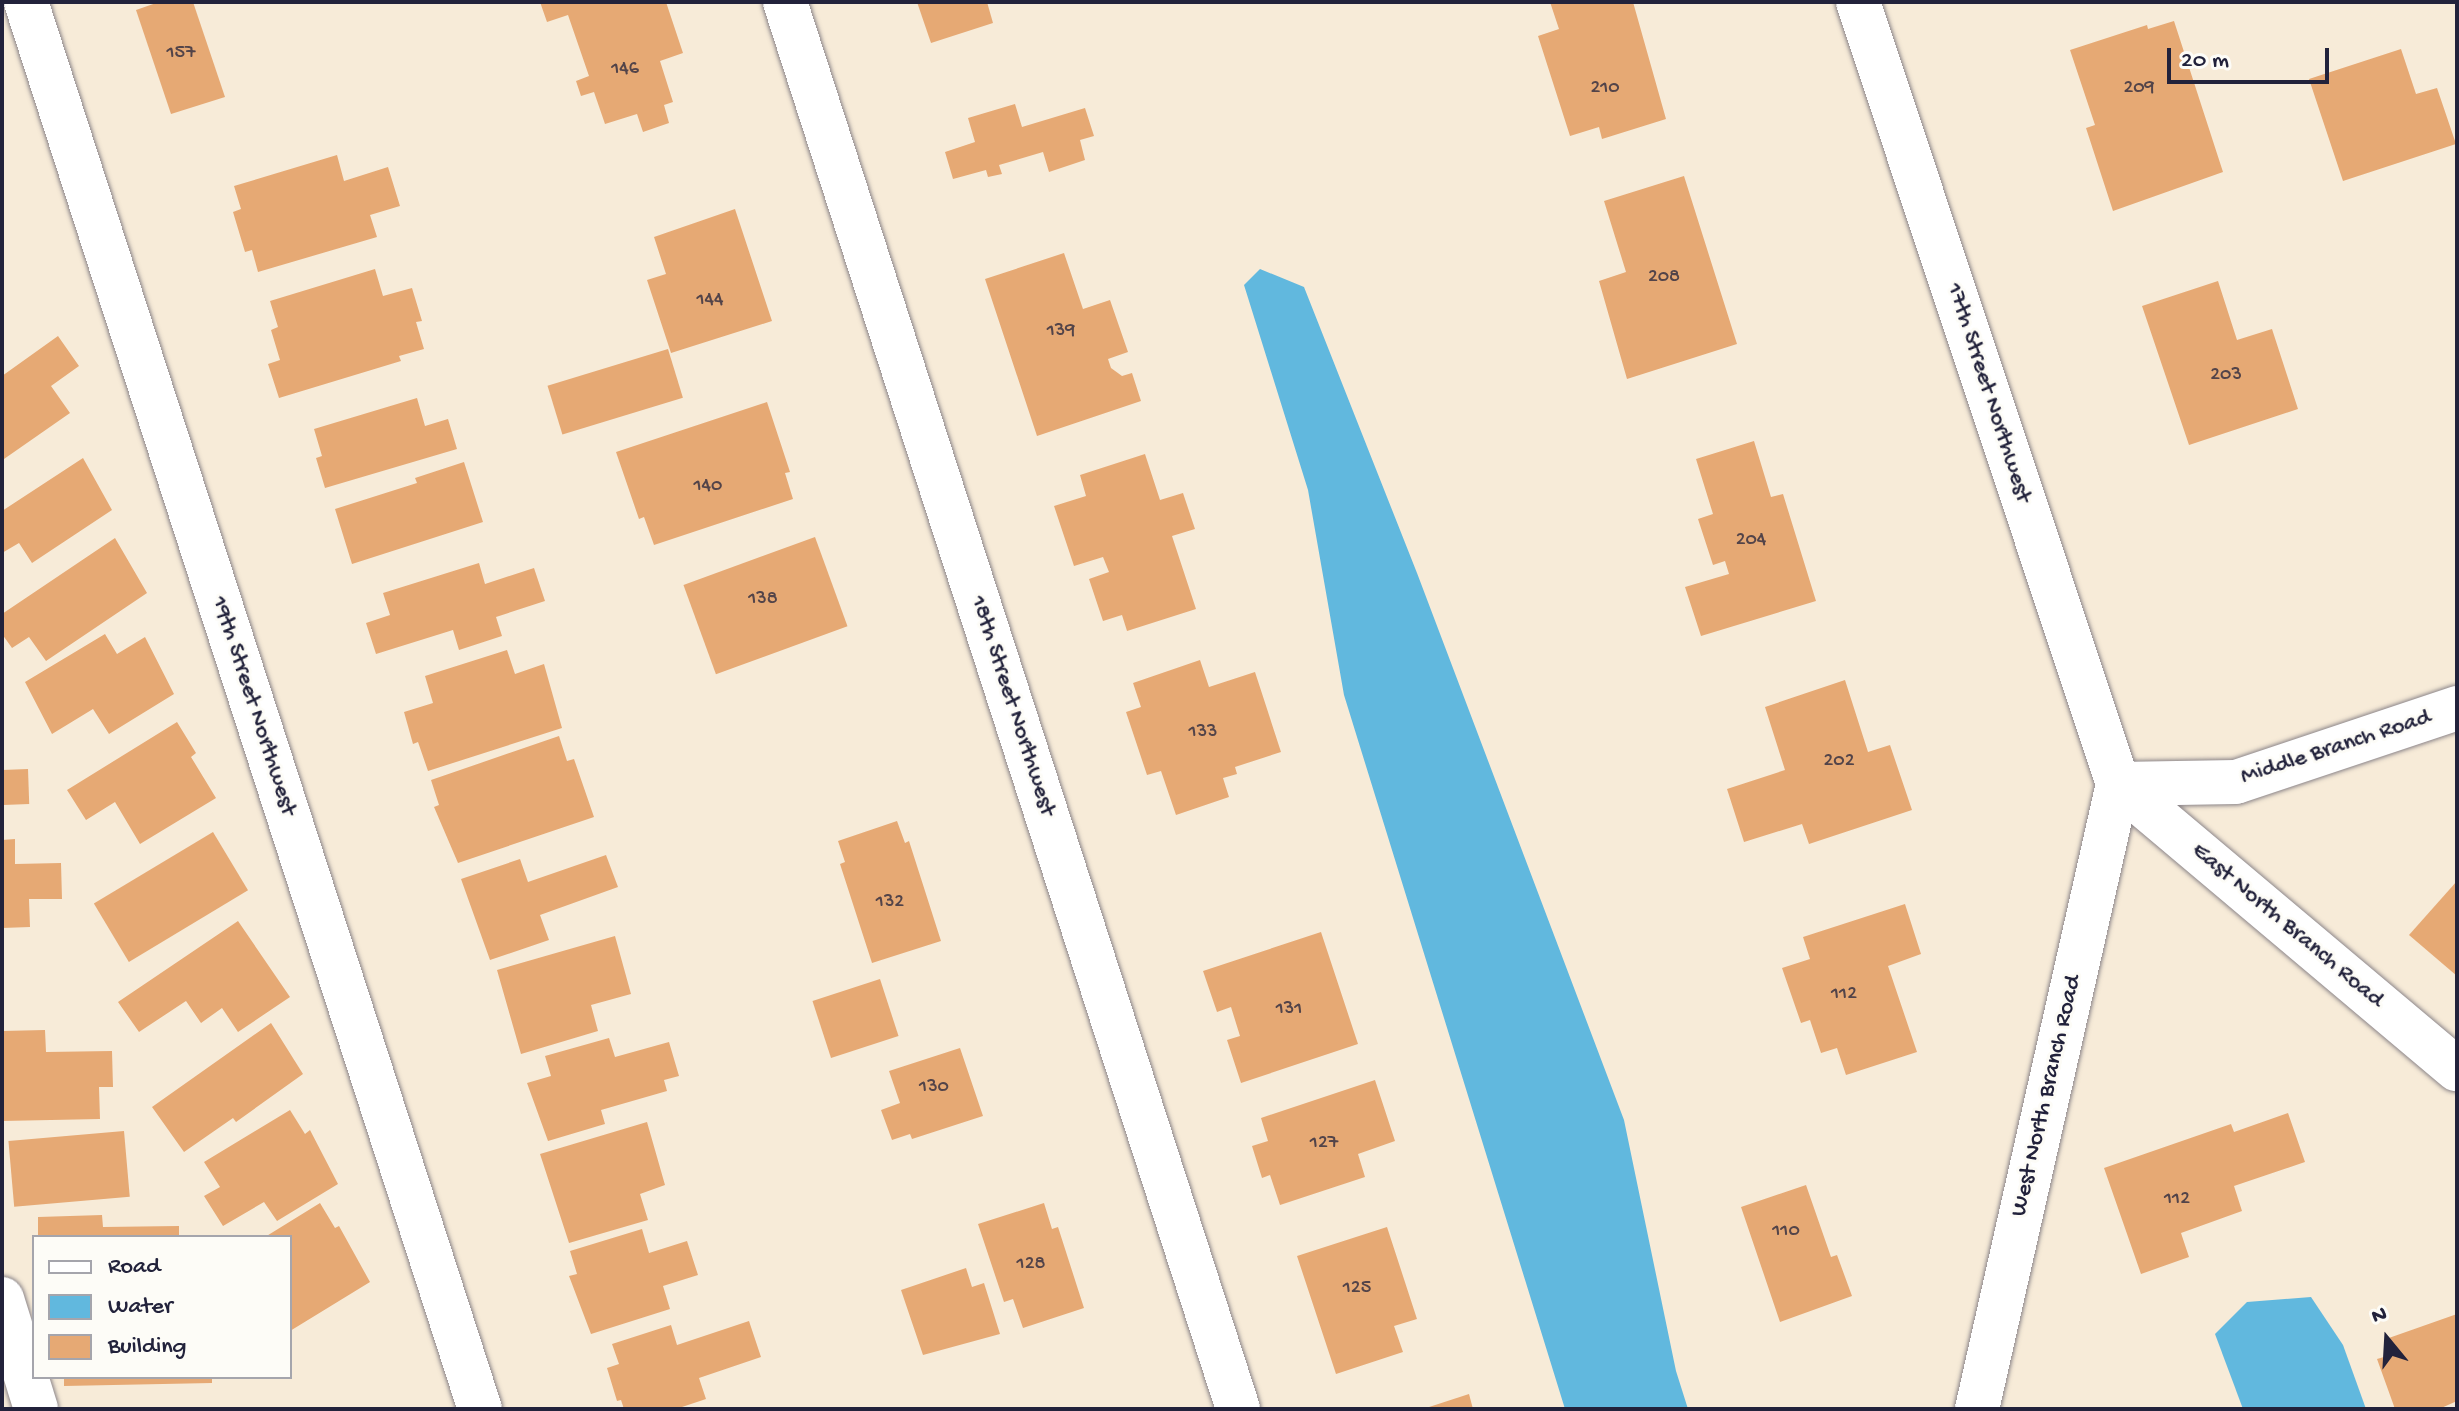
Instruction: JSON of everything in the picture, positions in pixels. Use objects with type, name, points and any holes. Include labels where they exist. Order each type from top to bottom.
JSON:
[{"type":"street","name":"19th Street Northwest","points":[[26,2],[480,1409]]},
{"type":"street","name":"18th Street Northwest","points":[[785,2],[1238,1409]]},
{"type":"street","name":"17th Street Northwest","points":[[1858,2],[2118,784]]},
{"type":"street","name":"Middle Branch Road","points":[[2118,784],[2236,782],[2457,708]]},
{"type":"street","name":"East North Branch Road","points":[[2118,784],[2457,1069]]},
{"type":"street","name":"West North Branch Road","points":[[1977,1409],[2118,784]]},
{"type":"street","points":[[2,1299],[36,1409]]},
{"type":"water","points":[[1260,269],[1304,287],[1417,573],[1624,1120],[1676,1371],[1688,1409],[1565,1409],[1344,695],[1308,490],[1244,285]]},
{"type":"water","points":[[2311,1297],[2343,1345],[2366,1409],[2243,1409],[2215,1334],[2247,1302]]},
{"type":"building","points":[[159,2],[193,2],[225,97],[171,114],[136,10]]},
{"type":"building","points":[[540,2],[666,2],[683,53],[660,61],[673,102],[664,105],[669,123],[643,132],[637,114],[605,124],[594,92],[581,96],[576,81],[589,76],[568,15],[547,22]]},
{"type":"building","points":[[917,2],[987,2],[993,23],[931,43]]},
{"type":"building","points":[[1550,2],[1633,2],[1666,119],[1602,139],[1599,127],[1570,136],[1538,36],[1559,29]]},
{"type":"building","points":[[2174,21],[2223,172],[2113,211],[2086,128],[2095,125],[2070,50],[2147,25],[2148,29]]},
{"type":"building","points":[[2401,49],[2416,94],[2437,88],[2456,144],[2343,181],[2309,79]]},
{"type":"building","points":[[1015,104],[1022,127],[1085,108],[1094,136],[1080,140],[1085,160],[1049,172],[1043,152],[999,165],[1002,174],[988,177],[986,170],[953,179],[945,152],[975,142],[968,118]]},
{"type":"building","points":[[337,155],[344,181],[388,167],[400,206],[370,215],[377,237],[258,272],[252,250],[245,252],[233,212],[241,209],[234,186]]},
{"type":"building","points":[[1684,176],[1737,344],[1627,379],[1599,281],[1626,272],[1604,201]]},
{"type":"building","points":[[735,209],[772,321],[671,353],[647,280],[666,274],[654,237]]},
{"type":"building","points":[[1064,253],[1083,309],[1110,300],[1128,352],[1108,359],[1111,368],[1122,376],[1132,373],[1141,401],[1037,436],[985,279]]},
{"type":"building","points":[[375,269],[383,296],[412,288],[422,321],[416,322],[424,349],[399,356],[401,361],[279,398],[268,364],[280,360],[271,330],[278,327],[270,301]]},
{"type":"building","points":[[2218,281],[2237,340],[2272,329],[2298,409],[2189,445],[2142,306]]},
{"type":"building","points":[[58,336],[79,366],[51,386],[70,413],[4,459],[2,376]]},
{"type":"building","points":[[668,349],[683,398],[562,435],[548,386]]},
{"type":"building","points":[[417,398],[425,426],[448,419],[457,449],[325,488],[316,458],[322,456],[314,429]]},
{"type":"building","points":[[767,402],[790,472],[785,473],[793,499],[654,545],[644,517],[639,519],[616,452]]},
{"type":"building","points":[[1754,441],[1771,497],[1783,494],[1816,601],[1701,636],[1685,587],[1729,574],[1725,561],[1713,565],[1698,519],[1713,514],[1696,459]]},
{"type":"building","points":[[1145,454],[1160,500],[1183,493],[1195,529],[1172,536],[1196,609],[1127,631],[1122,615],[1103,621],[1089,579],[1109,572],[1103,557],[1074,566],[1054,506],[1086,496],[1080,475]]},
{"type":"building","points":[[83,458],[112,510],[32,563],[19,543],[2,553],[2,511]]},
{"type":"building","points":[[464,462],[483,522],[352,564],[335,509],[417,483],[415,478]]},
{"type":"building","points":[[815,537],[847,626],[716,674],[683,585]]},
{"type":"building","points":[[115,538],[147,593],[46,661],[29,637],[12,648],[2,634],[2,614]]},
{"type":"building","points":[[479,563],[485,584],[534,568],[545,601],[496,617],[502,636],[459,650],[453,630],[376,654],[366,623],[390,615],[383,593]]},
{"type":"building","points":[[105,634],[117,654],[145,637],[174,694],[109,734],[93,709],[52,734],[25,682]]},
{"type":"building","points":[[507,650],[515,674],[544,664],[562,728],[428,771],[418,742],[413,744],[404,712],[433,703],[425,676]]},
{"type":"building","points":[[1200,660],[1209,687],[1255,672],[1281,752],[1235,767],[1237,774],[1223,778],[1229,797],[1176,815],[1161,771],[1147,775],[1126,712],[1141,707],[1133,683]]},
{"type":"building","points":[[1845,680],[1868,752],[1890,745],[1912,810],[1809,844],[1802,824],[1744,842],[1727,789],[1785,770],[1765,707]]},
{"type":"building","points":[[177,722],[196,753],[191,757],[216,798],[140,844],[115,802],[86,820],[67,790]]},
{"type":"building","points":[[559,736],[567,761],[574,759],[594,817],[458,863],[434,807],[439,805],[431,780]]},
{"type":"building","points":[[28,769],[29,804],[3,805],[2,770]]},
{"type":"building","points":[[897,821],[905,843],[909,841],[941,941],[872,963],[840,864],[845,862],[838,841]]},
{"type":"building","points":[[213,832],[248,890],[129,962],[94,904]]},
{"type":"building","points":[[15,839],[15,864],[61,863],[62,899],[29,899],[30,927],[2,928],[2,840]]},
{"type":"building","points":[[606,855],[618,887],[540,915],[549,940],[490,960],[461,879],[520,859],[528,882]]},
{"type":"building","points":[[2457,881],[2457,976],[2409,935]]},
{"type":"building","points":[[1905,904],[1921,954],[1888,966],[1917,1052],[1846,1075],[1837,1048],[1821,1053],[1810,1020],[1801,1023],[1782,968],[1810,959],[1803,937]]},
{"type":"building","points":[[238,921],[290,997],[238,1032],[222,1008],[201,1023],[186,1001],[139,1032],[118,1002]]},
{"type":"building","points":[[1321,932],[1358,1044],[1241,1083],[1227,1040],[1240,1036],[1231,1007],[1217,1012],[1203,971]]},
{"type":"building","points":[[615,936],[631,994],[591,1005],[598,1031],[521,1054],[497,970]]},
{"type":"building","points":[[880,979],[899,1036],[831,1058],[812,1001]]},
{"type":"building","points":[[271,1023],[303,1074],[236,1122],[233,1118],[184,1152],[152,1107]]},
{"type":"building","points":[[45,1030],[46,1052],[112,1051],[113,1087],[99,1087],[100,1119],[2,1121],[2,1031]]},
{"type":"building","points":[[609,1038],[615,1057],[669,1042],[679,1076],[664,1080],[667,1091],[601,1110],[605,1124],[548,1141],[527,1083],[551,1076],[545,1056]]},
{"type":"building","points":[[960,1048],[983,1116],[912,1139],[910,1134],[892,1140],[881,1110],[900,1103],[889,1071]]},
{"type":"building","points":[[1375,1080],[1395,1141],[1358,1154],[1365,1177],[1280,1205],[1270,1175],[1262,1178],[1252,1146],[1268,1141],[1261,1118]]},
{"type":"building","points":[[290,1110],[305,1134],[310,1130],[338,1184],[277,1221],[264,1202],[223,1226],[204,1196],[220,1187],[204,1162]]},
{"type":"building","points":[[2288,1113],[2305,1162],[2234,1186],[2242,1211],[2181,1233],[2189,1257],[2141,1274],[2104,1168],[2231,1124],[2234,1132]]},
{"type":"building","points":[[647,1122],[665,1185],[640,1194],[648,1220],[569,1243],[540,1154]]},
{"type":"building","points":[[124,1131],[130,1197],[14,1207],[8,1141]]},
{"type":"building","points":[[1806,1185],[1831,1257],[1837,1255],[1852,1296],[1780,1322],[1741,1207]]},
{"type":"building","points":[[320,1203],[335,1228],[339,1226],[370,1282],[292,1330],[292,1235],[268,1235]]},
{"type":"building","points":[[1044,1203],[1052,1229],[1058,1227],[1084,1308],[1023,1328],[1013,1299],[1004,1302],[978,1224]]},
{"type":"building","points":[[102,1215],[103,1227],[179,1226],[179,1235],[38,1235],[38,1217]]},
{"type":"building","points":[[1387,1227],[1417,1319],[1394,1326],[1403,1352],[1336,1374],[1297,1256]]},
{"type":"building","points":[[642,1229],[649,1253],[687,1241],[698,1275],[663,1286],[670,1309],[591,1334],[569,1276],[577,1274],[570,1251]]},
{"type":"building","points":[[966,1268],[972,1287],[984,1283],[1000,1334],[923,1355],[901,1290]]},
{"type":"building","points":[[2457,1314],[2457,1401],[2439,1409],[2395,1409],[2377,1359],[2391,1355],[2386,1339]]},
{"type":"building","points":[[749,1321],[761,1357],[699,1378],[706,1399],[676,1409],[624,1409],[621,1400],[617,1401],[607,1368],[619,1364],[612,1344],[671,1325],[677,1345]]},
{"type":"building","points":[[64,1379],[212,1379],[212,1383],[64,1386]]},
{"type":"building","points":[[1469,1394],[1473,1409],[1426,1408]]}]
